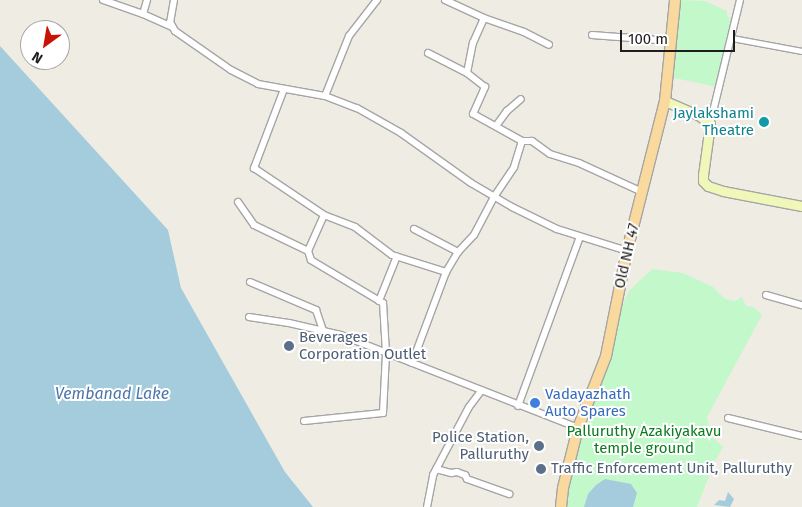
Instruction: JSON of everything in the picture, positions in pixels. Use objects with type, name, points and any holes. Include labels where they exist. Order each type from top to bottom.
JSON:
[{"type":"main road","name":"Old NH 47","points":[[561,507],[563,488],[578,428],[606,356],[627,251],[665,101],[675,0]]},
{"type":"main road","points":[[665,101],[698,115],[710,124],[703,175],[703,181],[708,186],[723,191],[802,206]]},
{"type":"street","points":[[103,0],[144,14],[172,27],[180,36],[231,70],[258,84],[326,96],[357,108],[401,134],[494,197],[557,229],[627,251]]},
{"type":"street","points":[[144,14],[146,0]]},
{"type":"street","points":[[172,27],[170,17],[174,0]]},
{"type":"street","points":[[326,96],[349,36],[377,0]]},
{"type":"street","points":[[445,0],[484,18],[524,32],[549,45]]},
{"type":"street","points":[[710,124],[740,0]]},
{"type":"street","points":[[467,73],[473,43],[484,18]]},
{"type":"street","points":[[592,35],[671,41]]},
{"type":"street","points":[[732,38],[802,52]]},
{"type":"street","points":[[428,53],[467,73],[485,87],[473,114],[522,141],[532,141],[550,154],[579,163],[642,192]]},
{"type":"street","points":[[284,89],[254,168],[324,215],[355,227],[397,256],[446,272]]},
{"type":"street","points":[[496,126],[507,111],[521,99]]},
{"type":"street","points":[[412,363],[446,272],[458,252],[474,235],[494,197],[514,167],[522,141]]},
{"type":"street","points":[[238,202],[254,225],[308,251]]},
{"type":"street","points":[[304,421],[382,413],[386,353],[383,303],[311,260],[308,251],[324,215]]},
{"type":"street","points":[[414,229],[458,252]]},
{"type":"street","points":[[518,406],[580,236]]},
{"type":"street","points":[[379,301],[397,256]]},
{"type":"street","points":[[250,282],[316,310],[323,330]]},
{"type":"street","points":[[766,295],[802,305]]},
{"type":"street","points":[[249,317],[323,330],[578,428]]},
{"type":"street","points":[[426,507],[436,469],[469,406],[482,390]]},
{"type":"street","points":[[728,418],[802,436]]},
{"type":"street","points":[[436,469],[451,473],[457,472],[465,475],[467,479],[509,494]]},
{"type":"green space","points":[[678,0],[705,1],[727,11],[727,17],[734,19],[722,88],[670,77]]},
{"type":"green space","name":"Palluruthy Azakiyakavu temple ground","points":[[652,269],[683,273],[713,287],[725,299],[735,301],[742,297],[746,306],[754,307],[762,315],[707,417],[712,437],[723,447],[715,461],[697,507],[564,507],[567,480],[614,322],[629,291]]},
{"type":"water","name":"Vembanad Lake","points":[[0,46],[168,230],[181,288],[285,472],[313,507],[0,507]]},
{"type":"water","points":[[605,479],[631,484],[637,493],[633,507],[584,507],[588,494]]},
{"type":"water","points":[[728,492],[734,499],[730,507],[714,505],[719,500],[725,501]]},
{"type":"place","name":"Jaylakshami Theatre","points":[[764,122]]},
{"type":"place","name":"Beverages Corporation Outlet","points":[[289,346]]},
{"type":"place","name":"Vadayazhath Auto Spares","points":[[535,403]]},
{"type":"place","name":"Police Station, Palluruthy","points":[[539,446]]},
{"type":"place","name":"Traffic Enforcement Unit, Palluruthy","points":[[541,469]]}]
